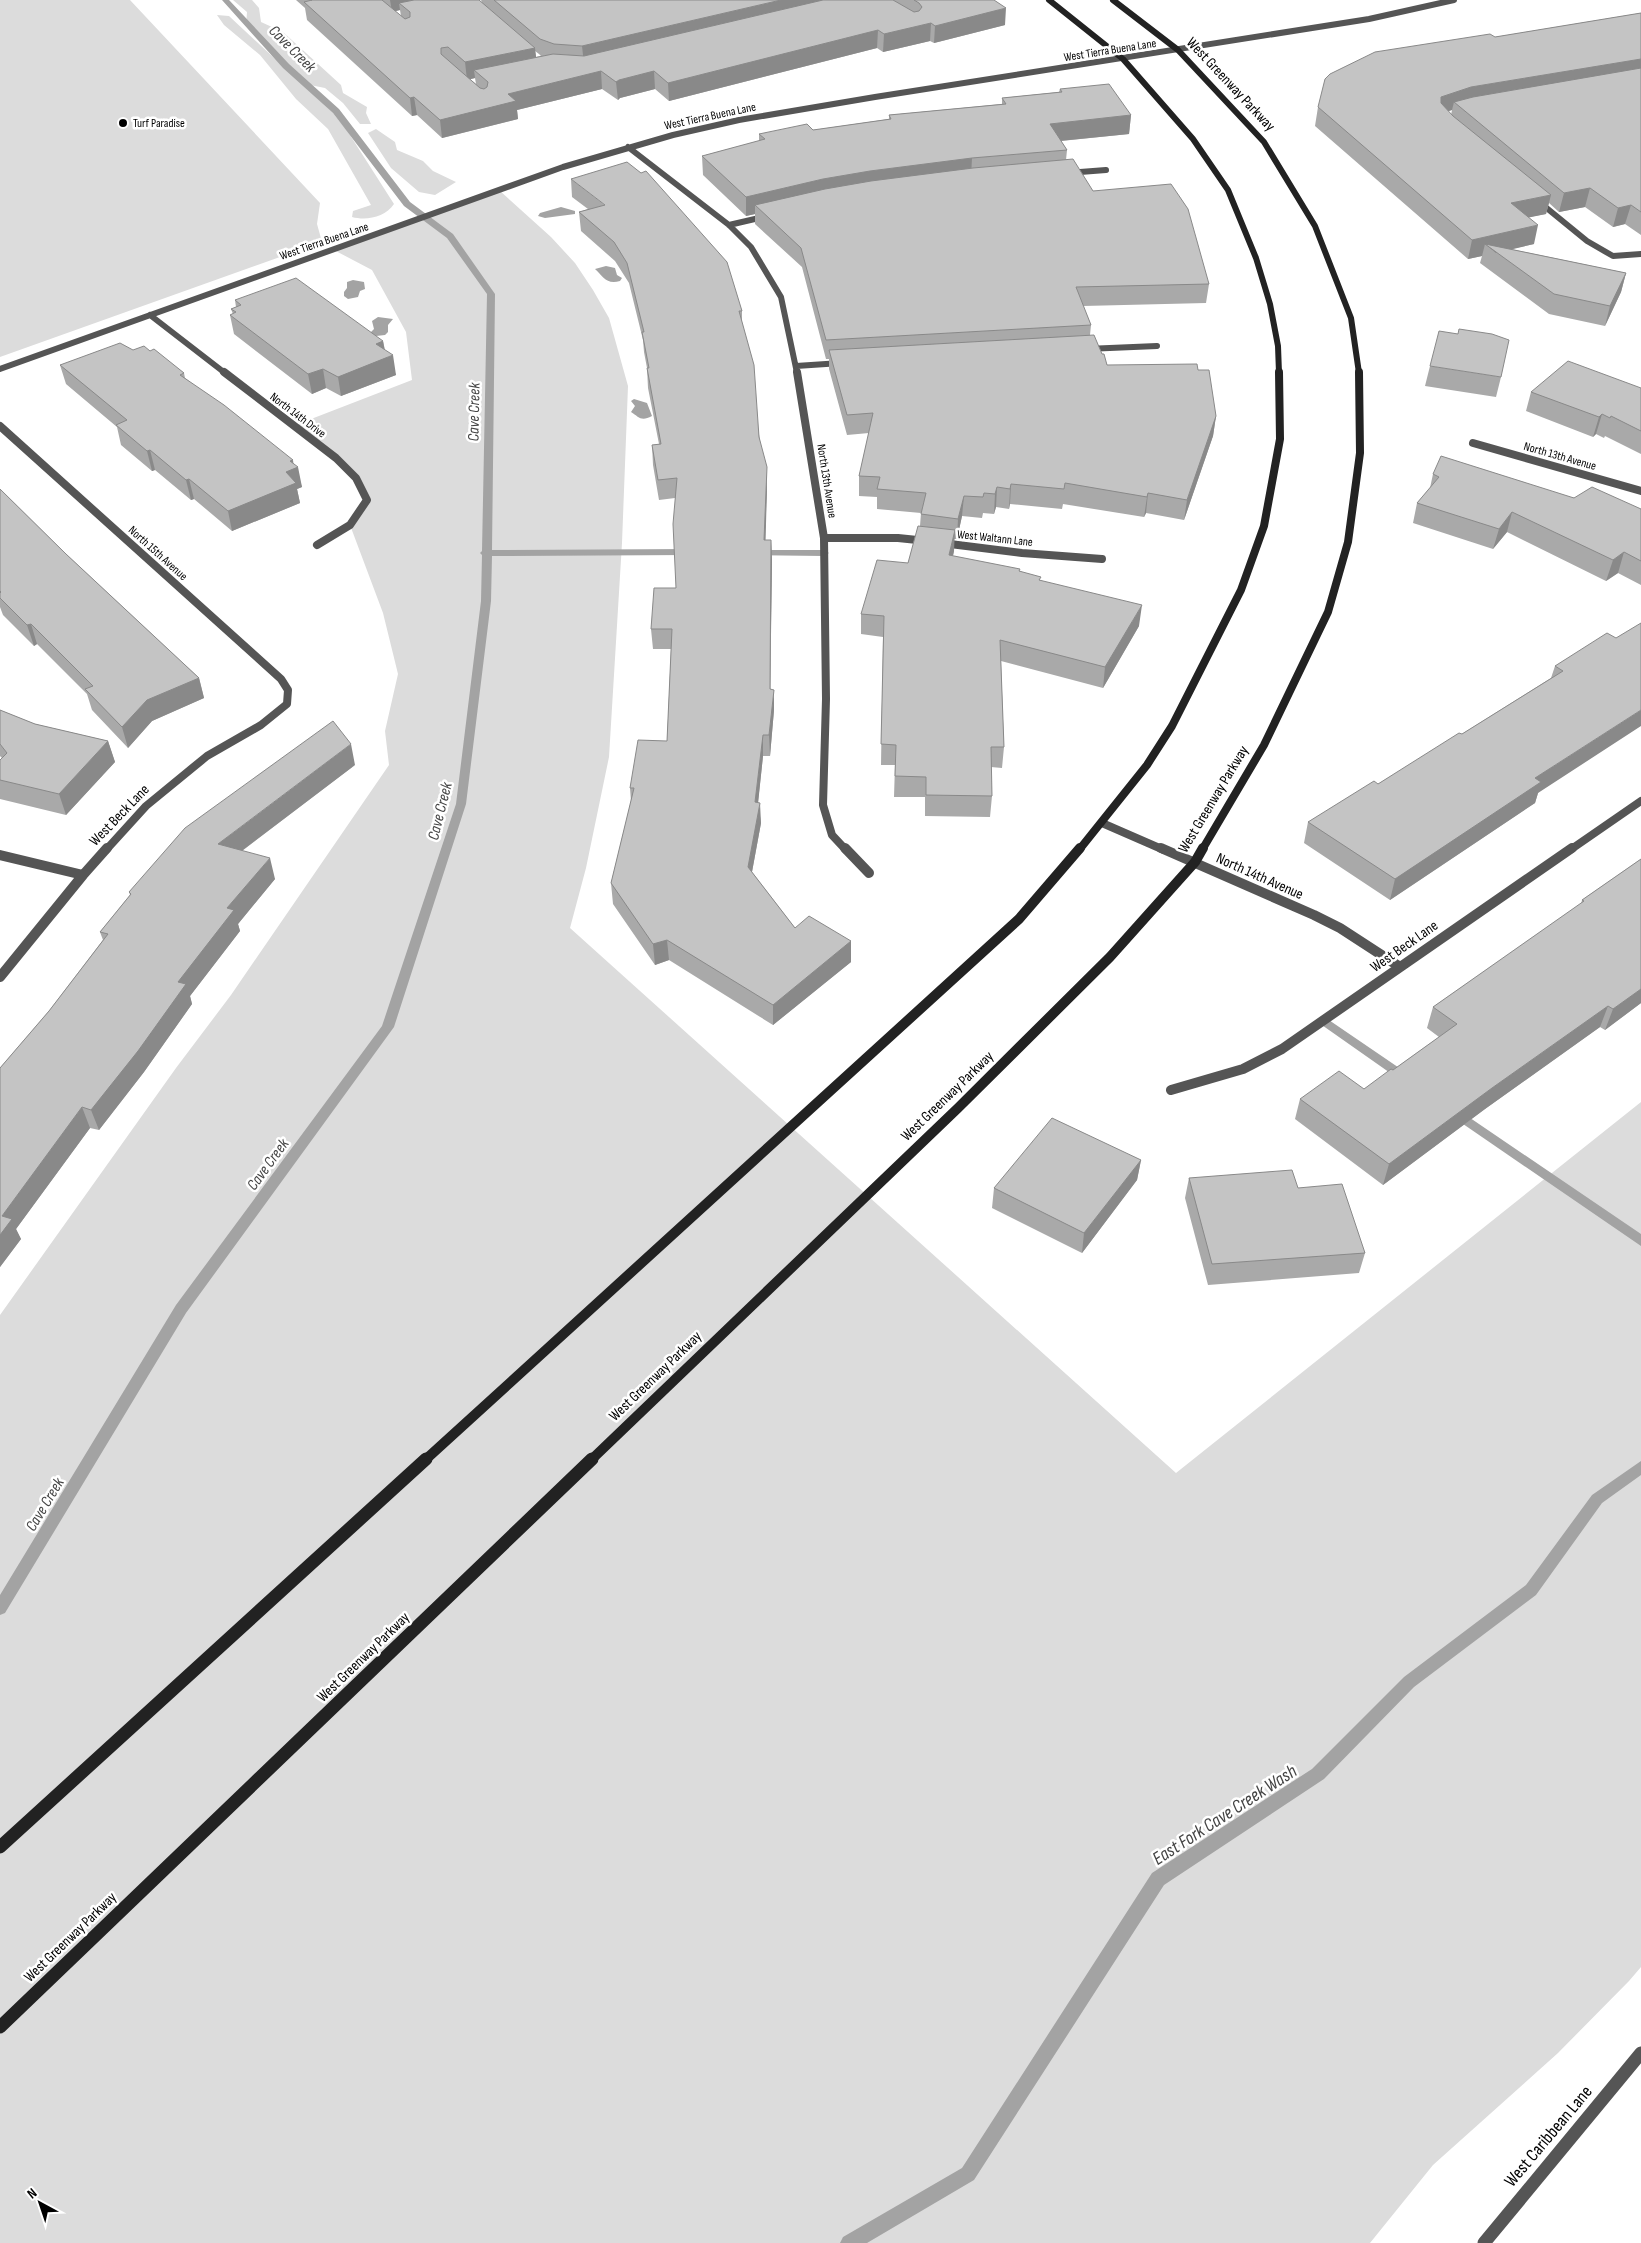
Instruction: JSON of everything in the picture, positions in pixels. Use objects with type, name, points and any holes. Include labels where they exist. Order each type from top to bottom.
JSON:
[{"type":"main road","points":[[0,1847],[1019,919],[1102,823],[1147,765],[1172,726],[1241,590],[1264,526],[1280,439],[1278,346],[1270,304],[1244,226],[1228,190],[1193,138],[1123,59],[1049,0]]},
{"type":"main road","name":"West Greenway Parkway","points":[[0,2027],[958,1108],[1110,957],[1195,862],[1264,745],[1328,612],[1348,542],[1360,453],[1359,384],[1351,318],[1315,226],[1264,142],[1178,50],[1113,0]]},
{"type":"street","name":"West Tierra Buena Lane","points":[[0,369],[563,167],[628,147],[773,114],[1369,20],[1454,0]]},
{"type":"street","name":"North 13th Avenue","points":[[628,147],[729,225],[751,247],[781,297],[796,366],[824,538],[826,699],[823,805],[832,835],[869,873]]},
{"type":"street","points":[[1059,174],[1106,170]]},
{"type":"street","points":[[1534,198],[1587,241],[1613,256],[1641,254]]},
{"type":"street","points":[[729,225],[774,214]]},
{"type":"street","name":"North 14th Drive","points":[[150,315],[336,458],[356,478],[367,500],[350,525],[317,545]]},
{"type":"street","points":[[1074,350],[1157,346]]},
{"type":"street","points":[[796,366],[851,363]]},
{"type":"street","name":"North 15th Avenue","points":[[0,426],[281,679],[288,690],[287,704]]},
{"type":"street","name":"North 13th Avenue","points":[[1473,443],[1641,491]]},
{"type":"street","name":"West Waltann Lane","points":[[824,538],[898,538],[1022,553],[1102,559]]},
{"type":"street","name":"West Beck Lane","points":[[0,977],[83,875],[146,806],[207,756],[261,725],[287,704]]},
{"type":"street","name":"West Beck Lane","points":[[1172,1090],[1243,1069],[1282,1049],[1641,801]]},
{"type":"street","name":"North 14th Avenue","points":[[1102,823],[1314,915],[1340,928],[1400,968]]},
{"type":"street","points":[[0,855],[83,875]]},
{"type":"street","name":"West Caribbean Lane","points":[[1484,2243],[1641,2053]]},
{"type":"shaded area","name":"Turf Paradise","points":[[0,0],[130,0],[320,203],[317,224],[322,242],[0,357]]},
{"type":"shaded area","points":[[233,0],[252,0],[259,8],[261,22],[283,32],[341,85],[343,93],[367,107],[366,113],[371,124],[360,124],[343,103],[325,88],[310,85],[246,26],[247,12]]},
{"type":"shaded area","points":[[217,15],[229,16],[333,113],[348,132],[394,204],[386,212],[370,218],[352,217],[353,211],[371,205],[328,129],[296,99],[260,55],[224,25]]},
{"type":"shaded area","points":[[376,129],[395,142],[397,150],[423,161],[433,171],[456,182],[435,195],[419,192],[391,168],[368,133]]},
{"type":"shaded area","points":[[499,190],[551,237],[575,263],[593,290],[609,318],[628,386],[622,543],[609,757],[586,868],[570,928],[1176,1473],[1641,1102],[1641,1967],[1558,2053],[1433,2165],[1370,2243],[0,2243],[0,1315],[176,1068],[231,995],[389,765],[385,731],[398,674],[383,613],[350,525],[367,499],[356,478],[293,426],[412,380],[406,332],[372,270],[332,249]]},
{"type":"shaded area","points":[[561,207],[575,211],[575,214],[545,218],[538,216],[540,213]]},
{"type":"shaded area","points":[[606,266],[615,268],[617,275],[622,278],[620,281],[608,281],[595,269]]},
{"type":"shaded area","points":[[353,280],[364,282],[365,289],[360,291],[358,297],[348,299],[344,296],[344,292],[347,288],[347,282]]},
{"type":"shaded area","points":[[378,317],[393,319],[388,325],[388,332],[385,335],[376,336],[370,333],[374,329],[372,321]]},
{"type":"shaded area","points":[[634,399],[647,403],[652,416],[643,419],[631,412],[635,406],[631,401]]},
{"type":"building","points":[[312,0],[382,0],[405,19],[410,17],[410,12],[399,3],[414,0],[479,0],[535,48],[465,62],[448,47],[441,48],[441,54],[480,88],[484,89],[487,87],[488,82],[474,70],[553,54],[584,56],[823,0],[893,0],[914,12],[919,11],[922,7],[914,0],[994,0],[1006,8],[935,26],[931,23],[884,34],[878,30],[668,83],[654,71],[616,82],[601,71],[508,94],[516,101],[440,120],[414,97],[410,98],[304,2]]},
{"type":"building","points":[[494,0],[781,0],[582,46],[554,44],[540,39]]},
{"type":"building","points":[[1641,13],[1641,59],[1471,87],[1441,97],[1441,103],[1453,116],[1551,195],[1511,203],[1538,225],[1472,240],[1318,107],[1325,79],[1330,74],[1375,52],[1490,34],[1495,37]]},
{"type":"building","points":[[1641,68],[1641,212],[1631,205],[1618,208],[1590,188],[1564,193],[1454,102],[1473,97]]},
{"type":"building","points":[[1109,84],[1131,115],[1050,124],[1067,150],[972,158],[870,171],[823,179],[746,197],[702,156],[765,139],[759,134],[807,124],[813,130],[891,119],[889,115],[1006,104],[1002,98],[1062,92],[1060,89]]},
{"type":"building","points":[[1073,159],[1093,191],[1171,184],[1188,209],[1209,284],[1076,287],[1091,325],[826,340],[801,248],[755,205],[871,181],[973,168]]},
{"type":"building","points":[[627,162],[641,173],[646,171],[727,262],[742,311],[739,311],[754,365],[759,437],[767,467],[764,540],[771,540],[770,689],[774,690],[769,735],[763,735],[755,802],[760,803],[748,867],[795,928],[809,916],[851,941],[773,1005],[667,940],[653,944],[611,883],[634,788],[630,788],[638,740],[667,741],[672,629],[651,629],[654,588],[676,588],[673,524],[677,478],[658,480],[652,445],[661,444],[647,368],[649,368],[642,332],[644,332],[627,263],[614,242],[579,212],[605,205],[571,179]]},
{"type":"building","points":[[1485,244],[1626,273],[1610,306],[1554,294]]},
{"type":"building","points":[[296,278],[383,341],[376,344],[393,355],[338,377],[323,369],[308,374],[230,315],[236,312],[231,309],[241,305],[235,300]]},
{"type":"building","points":[[1459,329],[1492,334],[1509,340],[1501,377],[1430,366],[1439,331],[1458,334]]},
{"type":"building","points":[[1094,335],[1102,354],[1104,354],[1107,365],[1197,364],[1198,370],[1209,370],[1216,416],[1187,500],[1148,493],[1147,497],[1065,483],[1064,489],[1011,484],[1010,489],[997,487],[995,494],[984,493],[983,497],[964,496],[958,519],[921,514],[926,493],[877,489],[880,477],[859,476],[873,413],[847,415],[829,350]]},
{"type":"building","points":[[120,343],[133,350],[144,346],[150,351],[154,349],[184,373],[180,375],[224,405],[293,460],[290,461],[298,467],[286,472],[296,483],[228,511],[150,450],[147,451],[116,425],[127,420],[60,365]]},
{"type":"building","points":[[1568,361],[1641,388],[1641,431],[1611,416],[1610,418],[1602,414],[1599,417],[1531,392]]},
{"type":"building","points":[[1441,456],[1574,498],[1592,487],[1641,509],[1641,561],[1624,552],[1613,560],[1512,512],[1499,529],[1417,503],[1439,477],[1433,474]]},
{"type":"building","points":[[0,489],[66,554],[199,678],[147,700],[122,727],[85,689],[93,686],[31,624],[27,625],[0,598]]},
{"type":"building","points":[[918,526],[955,530],[949,555],[1020,569],[1019,571],[1041,577],[1039,580],[1142,605],[1105,667],[1000,640],[1004,747],[991,747],[992,796],[926,795],[926,777],[895,776],[896,745],[881,744],[884,616],[861,614],[877,560],[908,563]]},
{"type":"building","points":[[1641,623],[1641,710],[1535,778],[1541,782],[1395,879],[1308,822],[1374,781],[1378,784],[1563,671],[1555,666],[1607,633],[1616,638]]},
{"type":"building","points":[[0,710],[35,724],[108,741],[59,794],[0,780],[0,760],[7,753],[0,744]]},
{"type":"building","points":[[333,721],[351,744],[218,844],[270,858],[227,908],[234,910],[178,982],[186,984],[138,1051],[91,1110],[82,1107],[2,1216],[12,1219],[0,1235],[0,1068],[49,1011],[108,934],[100,932],[131,894],[129,892],[185,828]]},
{"type":"building","points":[[1641,859],[1641,989],[1613,1009],[1608,1006],[1389,1164],[1300,1099],[1339,1071],[1364,1089],[1391,1069],[1393,1070],[1457,1024],[1433,1007]]},
{"type":"building","points":[[1052,1118],[1141,1160],[1084,1233],[994,1188]]},
{"type":"building","points":[[1292,1170],[1298,1188],[1342,1184],[1365,1253],[1212,1264],[1189,1178]]},
{"type":"waterway","name":"Cave Creek","points":[[225,0],[286,66],[336,111],[407,204],[450,236],[491,294],[487,553]]},
{"type":"waterway","points":[[487,553],[689,552]]},
{"type":"waterway","name":"Cave Creek","points":[[0,1608],[181,1309],[388,1027],[461,804],[486,601],[487,553]]},
{"type":"waterway","points":[[754,553],[824,553]]},
{"type":"waterway","points":[[1323,1020],[1407,1079]]},
{"type":"waterway","points":[[1454,1112],[1641,1241]]},
{"type":"waterway","name":"East Fork Cave Creek Wash","points":[[849,2243],[968,2174],[1158,1879],[1318,1774],[1409,1682],[1531,1590],[1597,1499],[1641,1467]]},
{"type":"place","name":"Turf Paradise","points":[[123,123]]}]
